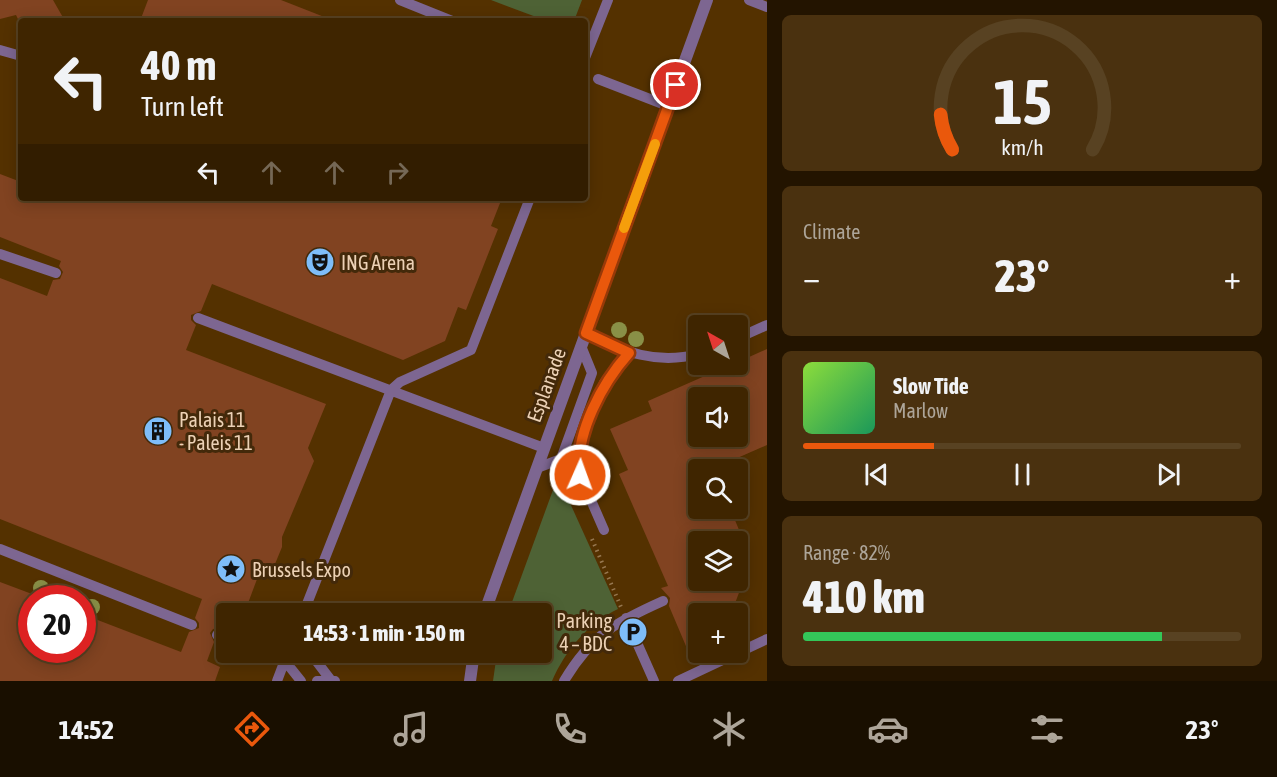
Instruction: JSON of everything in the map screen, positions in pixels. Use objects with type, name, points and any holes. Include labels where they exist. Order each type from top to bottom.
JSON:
[{"type":"street","name":"Esplanade","points":[[488,603],[707,0]]},
{"type":"street","points":[[470,681],[472,663]]},
{"type":"lane","points":[[400,0],[445,18]]},
{"type":"lane","points":[[588,50],[608,0]]},
{"type":"lane","points":[[749,0],[767,7]]},
{"type":"lane","points":[[0,50],[18,55]]},
{"type":"lane","points":[[598,79],[668,106]]},
{"type":"lane","points":[[307,603],[391,390],[400,382],[471,350],[529,201]]},
{"type":"lane","points":[[0,254],[56,273]]},
{"type":"lane","points":[[198,318],[544,448]]},
{"type":"lane","points":[[748,334],[767,326]]},
{"type":"lane","points":[[586,333],[629,353],[666,360],[688,356]]},
{"type":"lane","points":[[537,468],[560,460],[593,371],[581,346]]},
{"type":"lane","points":[[604,530],[580,475],[580,447],[604,382],[629,353]]},
{"type":"lane","points":[[0,549],[192,625]]},
{"type":"lane","points":[[564,681],[576,660],[593,640],[623,612],[663,601]]},
{"type":"lane","points":[[623,612],[654,681]]},
{"type":"lane","points":[[678,681],[767,639]]},
{"type":"lane","points":[[277,681],[284,663]]},
{"type":"lane","points":[[290,663],[301,681]]},
{"type":"lane","points":[[318,663],[332,680]]},
{"type":"lane","points":[[317,681],[332,680]]},
{"type":"path","points":[[604,530],[590,536],[623,612]]},
{"type":"green space","points":[[491,0],[582,0],[575,18],[539,18]]},
{"type":"green space","points":[[553,490],[565,492],[618,609],[587,630],[564,659],[552,681],[493,681],[496,663],[552,663],[552,603],[512,603]]},
{"type":"building","points":[[0,0],[53,0],[63,18],[18,19],[16,15],[0,19]]},
{"type":"building","points":[[148,0],[281,0],[327,18],[141,18]]},
{"type":"building","points":[[0,174],[18,181],[18,201],[501,201],[491,226],[498,229],[466,310],[458,307],[445,341],[403,360],[212,284],[201,311],[191,315],[191,320],[196,325],[186,350],[326,404],[308,448],[314,461],[282,537],[282,547],[275,564],[260,571],[248,603],[216,603],[216,629],[210,633],[214,642],[207,661],[220,667],[215,681],[0,681],[0,582],[18,589],[18,663],[96,663],[96,619],[181,652],[189,632],[199,628],[199,623],[195,618],[202,599],[0,519],[0,278],[47,296],[53,280],[60,279],[63,272],[59,266],[61,261],[0,237]]},
{"type":"building","points":[[767,349],[767,445],[735,459],[688,459],[688,519],[735,519],[739,531],[688,531],[688,591],[740,591],[735,603],[688,603],[688,651],[669,606],[670,598],[661,588],[668,586],[619,474],[628,470],[610,429],[652,411],[648,401],[707,375],[748,375],[748,358]]},
{"type":"slow traffic","points":[[624,228],[655,144]]},
{"type":"place","name":"ING Arena","points":[[320,262]]},
{"type":"place","name":"Palais 11 - Paleis 11","points":[[158,431]]},
{"type":"place","name":"Brussels Expo","points":[[231,569]]},
{"type":"place","name":"Parking 4 – BDC","points":[[633,632]]},
{"type":"route","points":[[580,475],[580,447],[604,382],[629,353],[586,333],[676,85]]}]
